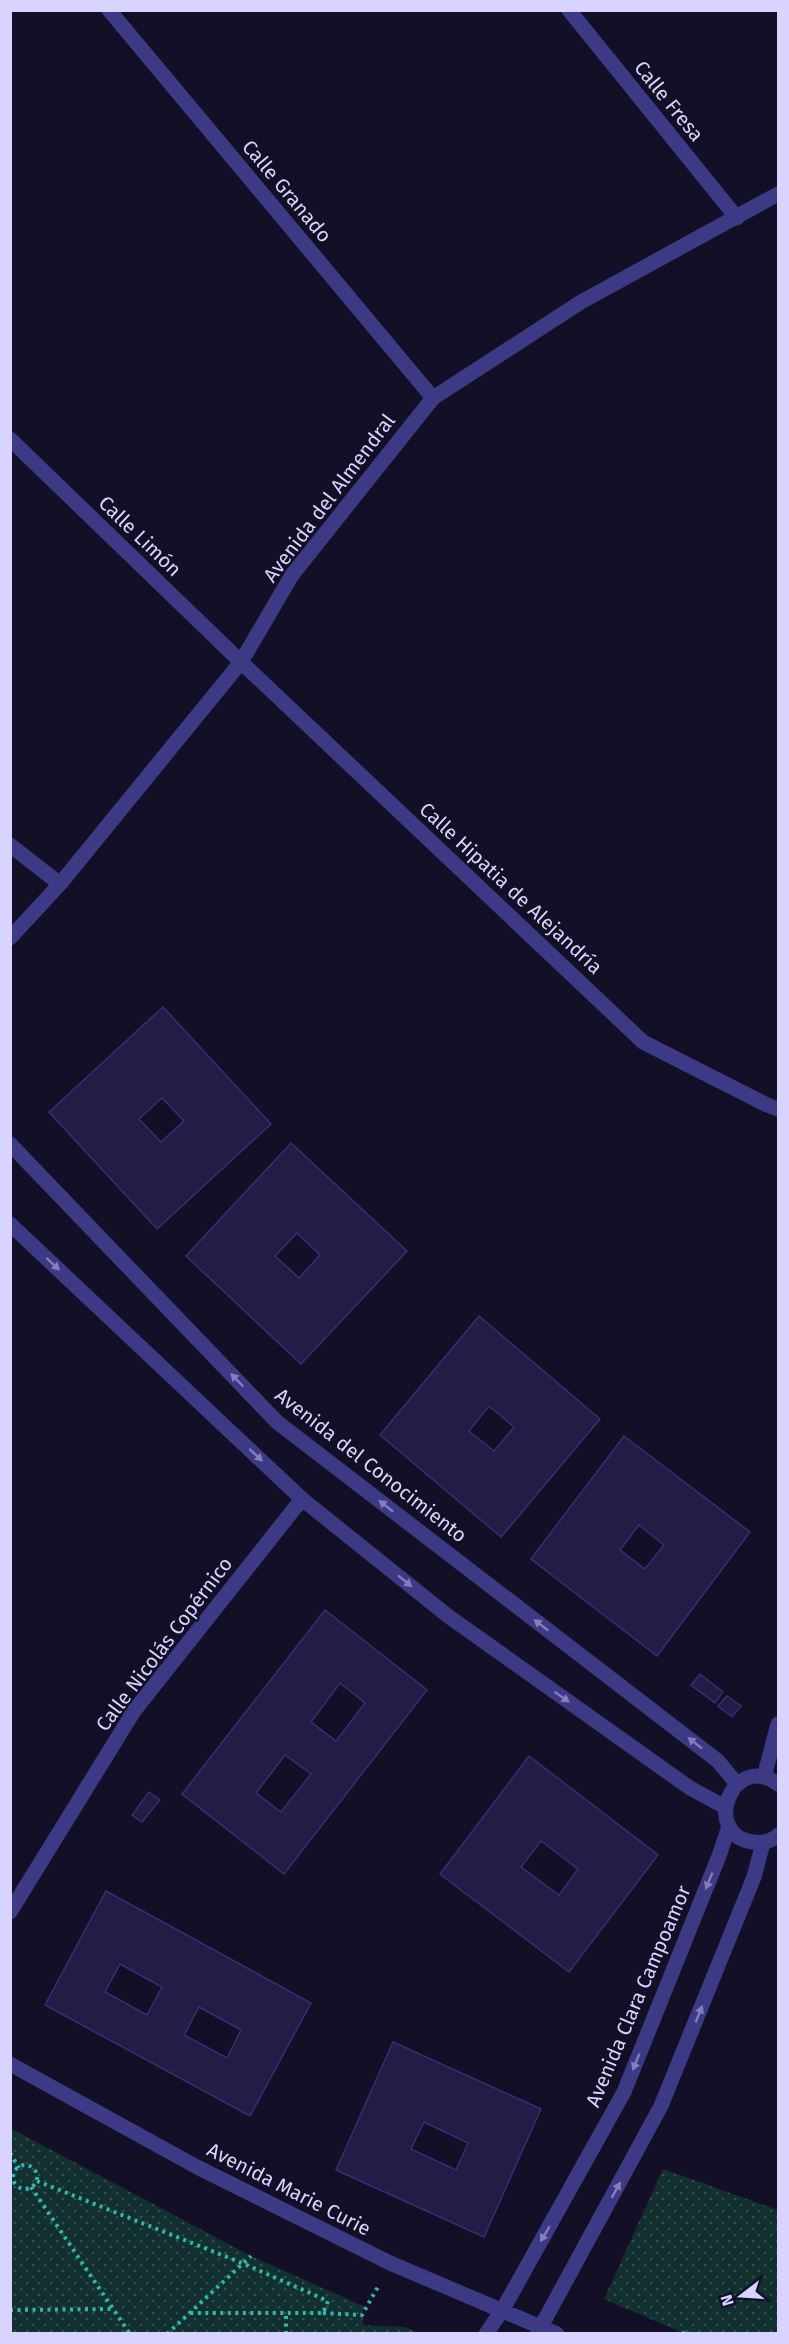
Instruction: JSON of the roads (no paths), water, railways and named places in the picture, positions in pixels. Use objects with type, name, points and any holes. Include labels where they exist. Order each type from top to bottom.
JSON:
[{"type":"street","name":"Calle Granado","points":[[109,10],[433,398]]},
{"type":"street","name":"Calle Fresa","points":[[569,10],[737,218]]},
{"type":"street","name":"Avenida del Almendral","points":[[10,938],[60,884],[241,662],[292,575],[433,398],[581,302],[778,194]]},
{"type":"street","name":"Calle Limón","points":[[10,439],[241,662]]},
{"type":"street","name":"Calle Hipatia de Alejandría","points":[[241,662],[643,1042],[778,1109]]},
{"type":"street","points":[[10,845],[60,884]]},
{"type":"street","name":"Avenida del Conocimiento","points":[[10,1144],[277,1422],[718,1761],[737,1784]]},
{"type":"street","points":[[10,1224],[302,1499],[448,1616],[690,1788],[725,1807]]},
{"type":"street","name":"Calle Nicolás Copérnico","points":[[10,1912],[135,1711],[302,1499]]},
{"type":"street","points":[[774,1839],[750,1842],[738,1836],[729,1826],[725,1807],[729,1794],[737,1784],[750,1777],[772,1781],[778,1724]]},
{"type":"street","name":"Avenida Clara Campoamor","points":[[486,2334],[503,2309],[624,2092],[729,1826]]},
{"type":"street","points":[[540,2330],[661,2106],[754,1877],[774,1839]]},
{"type":"street","name":"Avenida Marie Curie","points":[[10,2064],[196,2167],[390,2263],[503,2309],[540,2330],[557,2334]]}]
